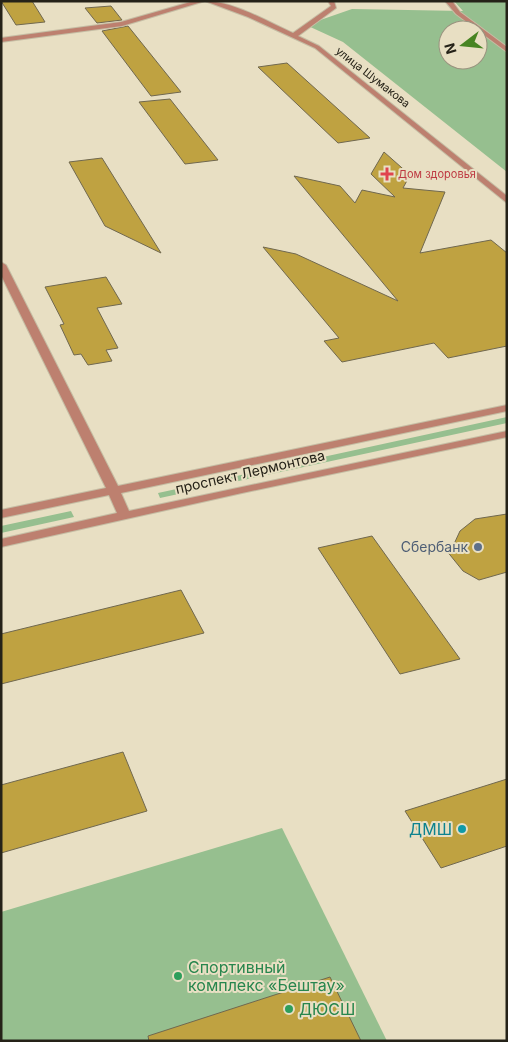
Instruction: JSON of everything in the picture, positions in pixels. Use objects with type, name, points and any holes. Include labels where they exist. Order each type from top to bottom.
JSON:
[{"type":"street","points":[[1,40],[122,24],[202,1]]},
{"type":"street","name":"улица Шумакова","points":[[208,1],[250,16],[317,47],[507,200]]},
{"type":"street","points":[[293,36],[334,7],[332,1]]},
{"type":"street","points":[[448,1],[458,13],[507,50]]},
{"type":"street","points":[[1,265],[115,490],[125,516]]},
{"type":"street","name":"проспект Лермонтова","points":[[1,514],[507,408]]},
{"type":"street","name":"проспект Лермонтова","points":[[1,543],[260,485],[507,434]]},
{"type":"green space","points":[[454,1],[507,1],[507,172],[343,42],[306,25],[352,9],[463,11]]},
{"type":"green space","points":[[507,417],[507,423],[160,498],[158,493]]},
{"type":"green space","points":[[71,511],[74,517],[1,533],[1,526]]},
{"type":"green space","name":"Спортивный комплекс «Бештау»","points":[[282,828],[387,1041],[1,1041],[1,912]]},
{"type":"building","points":[[1,1],[32,1],[45,22],[16,25]]},
{"type":"building","points":[[111,6],[122,20],[97,23],[85,8]]},
{"type":"building","points":[[128,26],[181,92],[151,96],[102,31]]},
{"type":"building","points":[[287,63],[370,138],[338,143],[258,67]]},
{"type":"building","points":[[170,99],[218,160],[185,164],[139,102]]},
{"type":"building","points":[[384,152],[410,175],[403,188],[445,192],[420,253],[491,240],[507,253],[507,346],[448,358],[434,343],[342,362],[324,341],[339,338],[263,247],[296,254],[398,301],[294,176],[340,186],[355,203],[362,190],[395,197],[371,174]]},
{"type":"building","points":[[102,158],[161,253],[105,226],[69,162]]},
{"type":"building","points":[[106,277],[122,304],[97,308],[118,348],[106,350],[112,361],[88,365],[81,354],[74,355],[60,325],[64,324],[45,287]]},
{"type":"building","name":"Сбербанк","points":[[507,514],[507,572],[479,580],[463,571],[446,550],[454,544],[460,531],[475,519]]},
{"type":"building","points":[[372,536],[460,659],[400,674],[318,548]]},
{"type":"building","points":[[181,590],[204,633],[1,684],[1,634]]},
{"type":"building","points":[[123,752],[147,811],[1,853],[1,785]]},
{"type":"building","name":"ДМШ","points":[[507,779],[507,846],[441,868],[405,811]]},
{"type":"building","name":"ДЮСШ","points":[[330,977],[361,1041],[149,1041],[148,1036]]},
{"type":"place","name":"Дом здоровья","points":[[387,174]]},
{"type":"place","name":"Сбербанк","points":[[478,547]]},
{"type":"place","name":"ДМШ","points":[[462,829]]},
{"type":"place","name":"Спортивный комплекс «Бештау»","points":[[178,976]]},
{"type":"place","name":"ДЮСШ","points":[[289,1009]]}]
